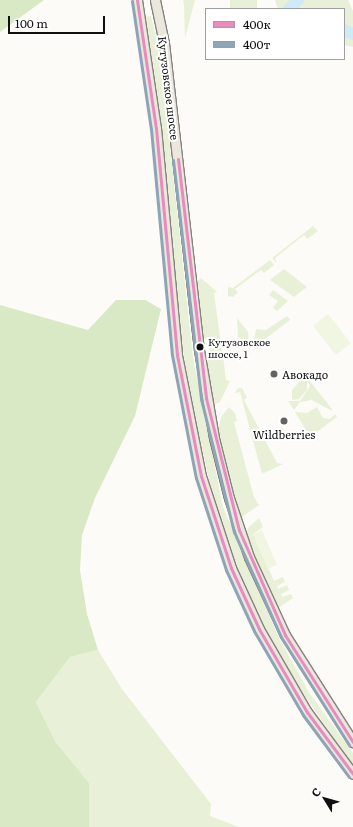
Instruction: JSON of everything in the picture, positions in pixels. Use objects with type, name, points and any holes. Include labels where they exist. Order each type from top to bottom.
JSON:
[{"type":"main road","name":"Кутузовское шоссе","points":[[137,0],[156,128],[177,355],[201,476],[231,568],[259,630],[307,712],[353,774]]},
{"type":"main road","name":"Кутузовское шоссе","points":[[154,0],[164,43],[200,357],[214,438],[229,498],[249,557],[284,635],[353,742]]},
{"type":"green space","points":[[0,0],[44,0],[0,32]]},
{"type":"green space","points":[[183,0],[195,0],[185,38],[184,5]]},
{"type":"green space","points":[[230,0],[257,0],[257,8],[230,8]]},
{"type":"green space","points":[[275,0],[348,0],[353,11],[353,47],[345,45],[345,8],[278,8]]},
{"type":"green space","points":[[151,16],[160,54],[193,358],[223,507],[278,636],[310,694],[353,753],[353,767],[283,663],[239,578],[218,522],[187,379],[177,302],[153,64],[145,17]]},
{"type":"green space","points":[[313,226],[318,231],[307,239],[304,235],[275,258],[277,263],[272,258]]},
{"type":"green space","points":[[270,260],[274,265],[264,273],[261,270],[235,289],[238,293],[233,297],[228,296],[228,287],[233,288]]},
{"type":"green space","points":[[284,269],[307,287],[294,297],[270,280]]},
{"type":"green space","points":[[201,278],[217,292],[214,293],[222,352],[210,354],[209,345],[206,338],[202,339],[196,282]]},
{"type":"green space","points":[[273,290],[288,301],[277,311],[273,308],[278,301],[269,295]]},
{"type":"green space","points":[[116,300],[145,300],[161,309],[135,416],[95,498],[82,535],[80,570],[87,614],[98,650],[70,657],[36,702],[55,741],[89,783],[89,827],[0,827],[0,305],[88,330]]},
{"type":"green space","points":[[328,314],[351,343],[336,355],[313,326]]},
{"type":"green space","points":[[287,316],[290,320],[253,348],[256,329],[266,330]]},
{"type":"green space","points":[[237,318],[248,332],[249,347],[238,337]]},
{"type":"green space","points":[[223,356],[226,380],[230,381],[220,402],[215,404],[211,402],[207,359]]},
{"type":"green space","points":[[304,375],[332,409],[332,411],[312,400],[300,402],[294,410],[288,401],[300,401],[310,386],[306,378],[292,382]]},
{"type":"green space","points":[[300,381],[307,381],[307,390],[299,399],[292,400],[292,390]]},
{"type":"green space","points":[[238,388],[242,388],[247,398],[244,400],[277,463],[283,464],[262,474],[240,392],[235,393]]},
{"type":"green space","points":[[229,407],[235,413],[237,421],[234,422],[254,497],[259,505],[242,517],[238,515],[217,436],[221,417]]},
{"type":"green space","points":[[317,407],[323,418],[330,419],[335,414],[337,417],[310,437],[295,412],[307,413]]},
{"type":"green space","points":[[259,518],[263,527],[253,534],[274,581],[283,577],[285,582],[277,586],[278,589],[287,585],[289,590],[281,594],[282,597],[291,594],[293,598],[277,609],[246,538],[248,528]]},
{"type":"green space","points":[[262,530],[277,565],[268,569],[253,534]]},
{"type":"green space","points":[[98,650],[122,689],[211,804],[210,816],[239,827],[89,827],[89,783],[55,741],[36,702],[70,657]]},
{"type":"waterway","points":[[290,8],[298,0]]},
{"type":"waterway","points":[[345,30],[353,34]]},
{"type":"transit line","name":"400к","points":[[137,0],[156,128],[177,355],[201,476],[231,568],[259,629],[307,712],[353,774]]},
{"type":"transit line","name":"400т","points":[[132,1],[151,129],[172,355],[196,478],[226,570],[254,631],[303,715],[349,777]]},
{"type":"transit line","name":"400к","points":[[178,159],[206,398],[239,530],[285,635],[353,742]]},
{"type":"transit line","name":"400т","points":[[173,160],[201,399],[234,532],[281,637],[349,745]]},
{"type":"place","name":"Кутузовское шоссе, 1","points":[[200,347]]},
{"type":"place","name":"Авокадо","points":[[274,374]]},
{"type":"place","name":"Wildberries","points":[[284,421]]}]
